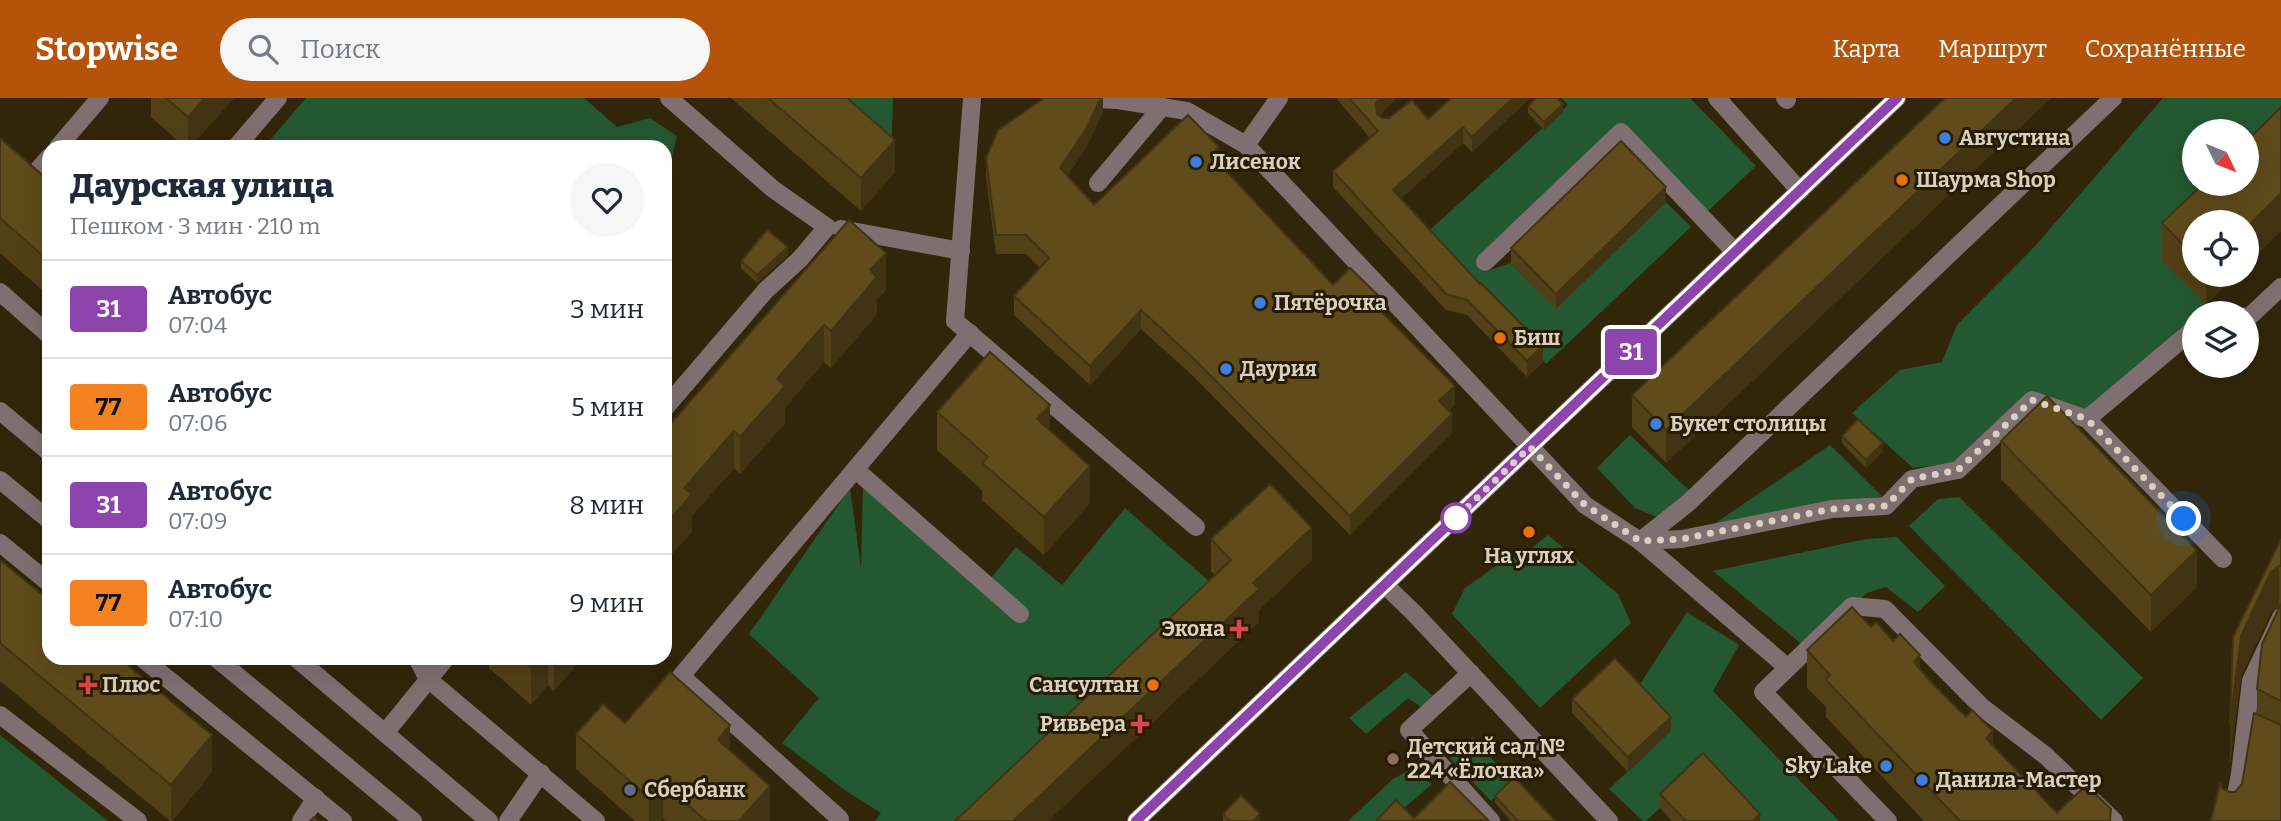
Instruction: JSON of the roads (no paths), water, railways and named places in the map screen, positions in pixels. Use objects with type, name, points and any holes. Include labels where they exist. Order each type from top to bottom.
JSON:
[{"type":"street","points":[[64,140],[100,98]]},
{"type":"street","points":[[242,140],[278,98]]},
{"type":"street","points":[[669,98],[773,189],[827,227],[961,251]]},
{"type":"street","points":[[972,98],[955,321],[1196,527]]},
{"type":"street","points":[[1067,98],[1118,100],[1187,111],[1246,145],[1585,505],[1640,541],[1788,668]]},
{"type":"street","points":[[1717,98],[1800,191]]},
{"type":"street","points":[[1640,541],[1687,504],[2113,98]]},
{"type":"street","points":[[1246,145],[1280,99]]},
{"type":"street","points":[[1136,821],[1800,191],[1889,101]]},
{"type":"street","points":[[1098,183],[1162,107]]},
{"type":"street","points":[[1485,262],[1621,132],[1735,252]]},
{"type":"street","points":[[42,162],[27,173],[42,186]]},
{"type":"street","points":[[672,400],[766,290],[800,259],[827,227]]},
{"type":"street","points":[[2259,308],[2281,287]]},
{"type":"street","points":[[0,292],[42,329]]},
{"type":"street","points":[[838,821],[840,819],[681,676],[970,333]]},
{"type":"street","points":[[2087,419],[2182,339]]},
{"type":"street","points":[[1640,541],[1682,539],[1832,509],[1886,506],[1912,479],[1958,470],[2032,400],[2087,419],[2223,559]]},
{"type":"street","points":[[0,411],[42,446]]},
{"type":"street","points":[[856,470],[1020,614]]},
{"type":"street","points":[[0,480],[42,514]]},
{"type":"street","points":[[0,543],[42,577]]},
{"type":"street","points":[[1385,585],[1609,821]]},
{"type":"street","points":[[1888,821],[1763,692],[1852,606],[1885,609],[1983,708],[2046,757],[2114,821]]},
{"type":"street","points":[[2231,821],[2239,781],[2252,674],[2281,617]]},
{"type":"street","points":[[151,665],[343,821]]},
{"type":"street","points":[[224,665],[413,821]]},
{"type":"street","points":[[304,665],[489,821]]},
{"type":"street","points":[[420,665],[428,679],[596,821]]},
{"type":"street","points":[[385,733],[440,665]]},
{"type":"street","points":[[1471,673],[1409,730],[1492,821]]},
{"type":"street","points":[[0,715],[138,821]]},
{"type":"street","points":[[2245,735],[2262,744]]},
{"type":"street","points":[[508,821],[541,773]]},
{"type":"street","points":[[301,821],[316,798]]},
{"type":"place","name":"Августина","points":[[1945,138]]},
{"type":"place","name":"Лисенок","points":[[1196,162]]},
{"type":"place","name":"Шаурма Shop","points":[[1902,180]]},
{"type":"place","name":"Пятёрочка","points":[[1260,303]]},
{"type":"place","name":"Биш","points":[[1500,338]]},
{"type":"place","name":"Даурия","points":[[1226,369]]},
{"type":"place","name":"Букет столицы","points":[[1656,424]]},
{"type":"place","name":"На углях","points":[[1529,532]]},
{"type":"place","name":"Экона","points":[[1239,629]]},
{"type":"place","name":"Плюс","points":[[88,685]]},
{"type":"place","name":"Сансултан","points":[[1153,685]]},
{"type":"place","name":"Ривьера","points":[[1140,724]]},
{"type":"place","name":"Детский сад № 224 «Ёлочка»","points":[[1393,759]]},
{"type":"place","name":"Sky Lake","points":[[1886,766]]},
{"type":"place","name":"Данила-Мастер","points":[[1922,780]]},
{"type":"place","name":"Сбербанк","points":[[630,790]]}]
